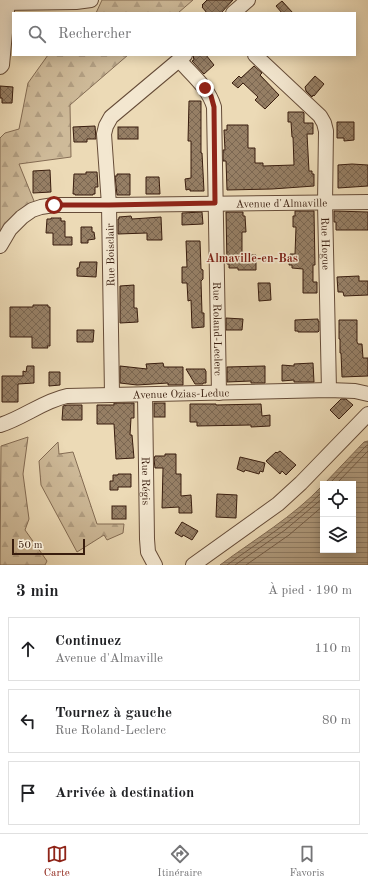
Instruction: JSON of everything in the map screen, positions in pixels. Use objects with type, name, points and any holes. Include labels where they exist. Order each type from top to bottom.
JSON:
[{"type":"street","points":[[1,66],[5,2],[76,2],[91,0]]},
{"type":"street","points":[[234,12],[248,0]]},
{"type":"street","name":"Rue Hogue","points":[[256,56],[320,116],[326,131],[325,203],[329,390]]},
{"type":"street","name":"Rue Roland-Leclerc","points":[[182,58],[211,96],[214,107],[219,393]]},
{"type":"street","name":"Rue Boisclair","points":[[112,394],[109,205],[104,134],[111,117],[182,58]]},
{"type":"street","name":"Avenue d'Almaville","points":[[0,246],[10,229],[22,217],[32,210],[54,205],[368,202]]},
{"type":"street","name":"Avenue Ozias-Leduc","points":[[0,425],[13,421],[55,399],[67,396],[329,390],[355,391],[368,394]]},
{"type":"street","name":"Rue Régis","points":[[145,394],[147,539],[148,552],[155,565]]},
{"type":"street","points":[[193,565],[278,504],[301,483],[368,414]]},
{"type":"green space","points":[[102,0],[193,0],[179,12],[96,12]]},
{"type":"green space","points":[[47,56],[127,56],[70,105],[71,157],[19,164],[36,206],[0,240],[0,138],[5,133],[19,129],[28,83]]},
{"type":"green space","points":[[28,437],[23,474],[29,519],[25,530],[47,561],[45,565],[0,565],[1,446]]},
{"type":"green space","points":[[58,442],[59,454],[73,452],[97,524],[124,524],[123,533],[107,540],[104,535],[77,552],[41,485],[39,461]]},
{"type":"water","points":[[368,441],[368,565],[220,565],[286,518],[320,488],[320,553],[356,553],[356,481],[327,481],[364,442]]},
{"type":"building","points":[[207,0],[233,0],[222,12],[206,12],[202,5]]},
{"type":"building","points":[[282,1],[292,12],[281,12],[276,6]]},
{"type":"building","points":[[193,56],[207,56],[214,65],[204,74],[192,61],[194,60]]},
{"type":"building","points":[[254,66],[262,73],[260,75],[279,95],[265,109],[255,100],[258,97],[243,83],[238,88],[232,83],[239,76],[241,78]]},
{"type":"building","points":[[315,76],[324,84],[312,97],[306,91],[305,87]]},
{"type":"building","points":[[0,86],[13,87],[12,103],[2,103],[2,98],[0,98]]},
{"type":"building","points":[[189,101],[201,101],[201,153],[204,191],[190,191],[190,189],[186,190],[185,179],[191,178],[191,141],[188,141]]},
{"type":"building","points":[[288,112],[303,112],[304,123],[313,123],[313,134],[307,134],[309,171],[312,171],[312,174],[314,174],[314,186],[227,190],[226,161],[223,161],[223,150],[225,150],[224,130],[227,130],[227,125],[248,125],[248,148],[255,148],[255,163],[263,163],[263,166],[294,165],[293,137],[291,122],[288,122]]},
{"type":"building","points":[[337,122],[354,122],[354,140],[344,141],[344,138],[337,138]]},
{"type":"building","points":[[95,126],[96,139],[87,139],[87,142],[74,142],[73,127]]},
{"type":"building","points":[[118,127],[138,127],[138,139],[118,139]]},
{"type":"building","points":[[338,165],[368,165],[368,186],[338,188]]},
{"type":"building","points":[[50,170],[51,192],[33,193],[33,171]]},
{"type":"building","points":[[86,172],[97,172],[98,187],[95,187],[95,194],[73,194],[74,174],[86,174]]},
{"type":"building","points":[[117,174],[130,174],[130,195],[117,195],[115,176],[117,176]]},
{"type":"building","points":[[146,177],[159,177],[160,194],[146,194]]},
{"type":"building","points":[[295,211],[314,211],[315,265],[313,265],[313,282],[317,282],[317,293],[303,293],[303,269],[292,268],[292,265],[289,265],[290,254],[295,254],[296,227],[293,227],[293,216],[295,216]]},
{"type":"building","points":[[334,211],[368,212],[368,230],[336,230]]},
{"type":"building","points":[[202,212],[203,224],[182,225],[182,213]]},
{"type":"building","points":[[226,212],[243,212],[243,216],[245,216],[246,232],[242,232],[242,255],[256,255],[256,270],[238,270],[238,268],[229,268],[229,264],[227,264]]},
{"type":"building","points":[[131,216],[132,219],[161,217],[162,240],[147,240],[147,233],[118,234],[119,217]]},
{"type":"building","points":[[61,218],[61,221],[65,221],[65,237],[72,237],[72,245],[53,245],[53,233],[46,233],[47,219]]},
{"type":"building","points":[[81,227],[92,227],[92,232],[94,232],[95,239],[88,240],[88,243],[81,243]]},
{"type":"building","points":[[186,241],[200,241],[201,269],[203,270],[203,279],[201,281],[204,327],[192,328],[191,300],[188,301],[187,283],[182,283],[182,267],[187,267]]},
{"type":"building","points":[[80,262],[97,262],[96,277],[77,276],[77,268],[79,268]]},
{"type":"building","points":[[359,276],[359,281],[368,281],[368,295],[344,296],[343,292],[338,292],[337,277]]},
{"type":"building","points":[[258,283],[270,283],[271,300],[259,301]]},
{"type":"building","points":[[134,285],[134,308],[137,308],[138,322],[120,323],[120,286]]},
{"type":"building","points":[[33,305],[48,305],[48,307],[50,307],[50,346],[47,346],[48,348],[32,348],[32,337],[10,337],[10,307],[33,307]]},
{"type":"building","points":[[226,318],[243,319],[242,330],[226,330]]},
{"type":"building","points":[[318,319],[318,332],[295,331],[295,320]]},
{"type":"building","points":[[339,320],[357,320],[357,342],[358,344],[362,344],[363,358],[368,358],[368,376],[342,377]]},
{"type":"building","points":[[77,330],[94,330],[93,342],[77,342]]},
{"type":"building","points":[[163,363],[164,367],[183,367],[183,385],[168,385],[168,383],[137,385],[120,383],[120,366],[147,369],[146,364]]},
{"type":"building","points":[[313,363],[314,382],[294,382],[294,380],[282,381],[282,365],[294,366],[294,364]]},
{"type":"building","points":[[27,366],[34,366],[34,383],[18,384],[18,402],[2,402],[2,376],[23,376],[23,371],[26,372]]},
{"type":"building","points":[[265,366],[265,383],[251,383],[251,381],[227,382],[227,367]]},
{"type":"building","points":[[186,369],[205,369],[206,383],[195,384]]},
{"type":"building","points":[[49,372],[60,372],[60,385],[49,386]]},
{"type":"building","points":[[341,399],[346,399],[353,405],[339,419],[330,410]]},
{"type":"building","points":[[114,403],[134,403],[134,418],[131,418],[130,435],[132,435],[134,458],[116,459],[114,424],[97,424],[97,405],[114,405]]},
{"type":"building","points":[[154,403],[165,403],[165,417],[154,417]]},
{"type":"building","points":[[190,404],[261,404],[262,416],[270,415],[270,426],[197,426],[197,422],[190,422]]},
{"type":"building","points":[[82,405],[82,420],[62,420],[63,406]]},
{"type":"building","points":[[280,451],[296,465],[286,475],[282,471],[280,474],[266,461],[276,452],[277,453]]},
{"type":"building","points":[[165,454],[176,454],[176,474],[181,474],[181,496],[191,495],[192,513],[179,513],[179,507],[162,508],[163,468],[155,468],[154,459],[155,456],[165,456]]},
{"type":"building","points":[[240,457],[265,463],[263,472],[260,471],[259,474],[245,470],[244,472],[237,469]]},
{"type":"building","points":[[131,474],[131,487],[118,487],[118,490],[110,490],[110,481],[113,481],[113,475]]},
{"type":"building","points":[[217,494],[237,495],[236,518],[216,517]]},
{"type":"building","points":[[112,506],[126,506],[126,519],[112,519]]},
{"type":"building","points":[[182,522],[198,531],[192,540],[175,533]]},
{"type":"district","name":"Almaville-en-Bas","points":[[252,258]]},
{"type":"route","points":[[54,205],[215,203],[215,118],[211,96],[205,88]]}]
